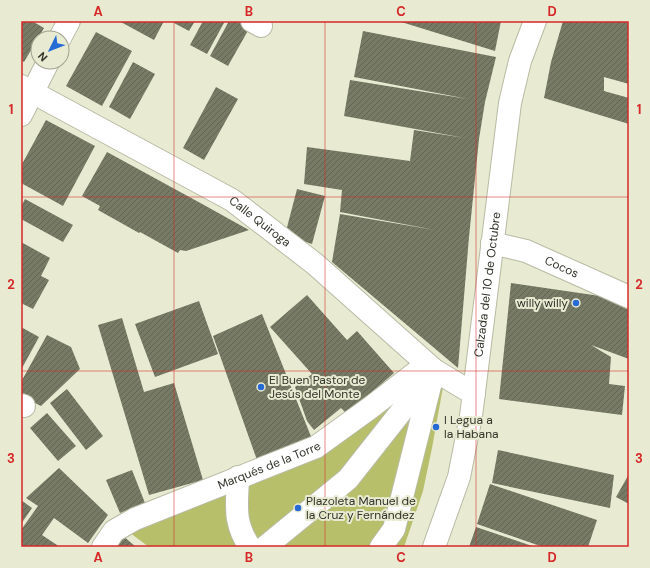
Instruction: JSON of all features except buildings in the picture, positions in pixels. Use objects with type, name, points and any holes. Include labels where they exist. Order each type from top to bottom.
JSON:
[{"type":"street","points":[[64,30],[69,21]]},
{"type":"street","name":"Calzada del 10 de Octubre","points":[[434,547],[459,477],[471,416],[510,103],[520,61],[535,21]]},
{"type":"street","points":[[21,115],[27,89],[42,70]]},
{"type":"street","name":"Calle Quiroga","points":[[27,89],[232,200],[315,264],[430,367],[474,394]]},
{"type":"street","name":"Cocos","points":[[492,243],[526,251],[629,297]]},
{"type":"street","points":[[264,547],[348,479],[430,367]]},
{"type":"street","points":[[381,547],[394,529],[430,367]]},
{"type":"street","name":"Marqués de la Torre","points":[[103,547],[114,530],[135,519],[316,446],[430,367]]},
{"type":"street","points":[[238,478],[237,517],[242,536],[250,547]]},
{"type":"green space","points":[[421,378],[443,387],[423,491],[404,547],[149,547],[122,527],[223,488]]},
{"type":"place","name":"willy willy","points":[[576,303]]},
{"type":"place","name":"El Buen Pastor de Jesús del Monte","points":[[261,387]]},
{"type":"place","name":"I Legua a la Habana","points":[[436,427]]},
{"type":"place","name":"Plazoleta Manuel de la Cruz y Fernández","points":[[298,508]]}]
